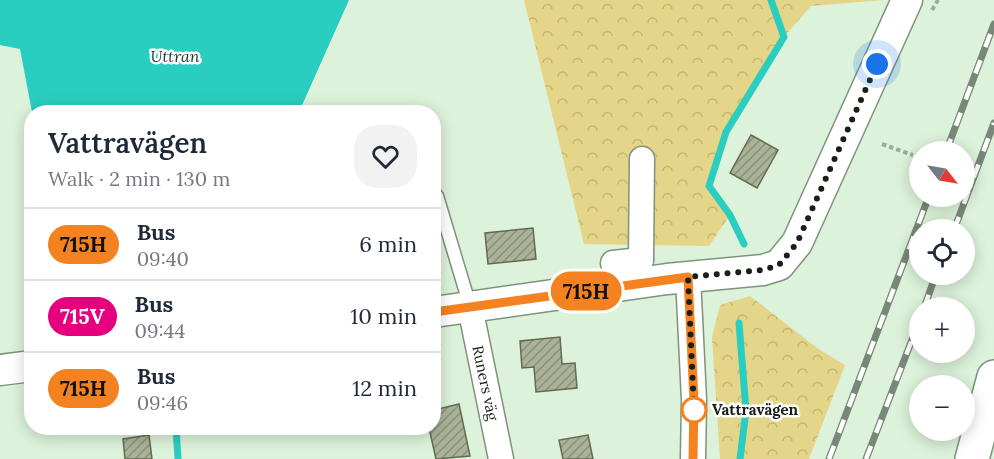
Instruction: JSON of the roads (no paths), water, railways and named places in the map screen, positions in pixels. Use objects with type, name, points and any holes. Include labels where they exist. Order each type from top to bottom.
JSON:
[{"type":"main road","points":[[972,459],[994,377]]},
{"type":"street","points":[[613,262],[638,272],[688,277],[763,270],[779,265],[797,243],[908,0]]},
{"type":"street","points":[[638,272],[642,159]]},
{"type":"street","points":[[441,311],[470,308],[638,272]]},
{"type":"street","points":[[688,277],[694,400],[693,459]]},
{"type":"street","name":"Runers väg","points":[[470,308],[501,459]]},
{"type":"street","points":[[0,370],[24,367]]},
{"type":"lane","points":[[441,206],[470,308]]},
{"type":"water","name":"Uttran","points":[[0,0],[349,0],[302,105],[31,105],[20,49],[0,45]]},
{"type":"waterway","points":[[744,244],[730,215],[709,186],[726,132],[784,37],[771,0]]},
{"type":"waterway","points":[[739,323],[746,410],[740,459]]},
{"type":"waterway","points":[[176,435],[178,459]]},
{"type":"railway","points":[[950,141],[994,24]]},
{"type":"railway","points":[[958,219],[994,123]]},
{"type":"railway","points":[[829,459],[925,207]]},
{"type":"railway","points":[[928,297],[932,285]]},
{"type":"railway","points":[[866,459],[909,348]]},
{"type":"place","name":"Vattravägen","points":[[694,410]]}]
